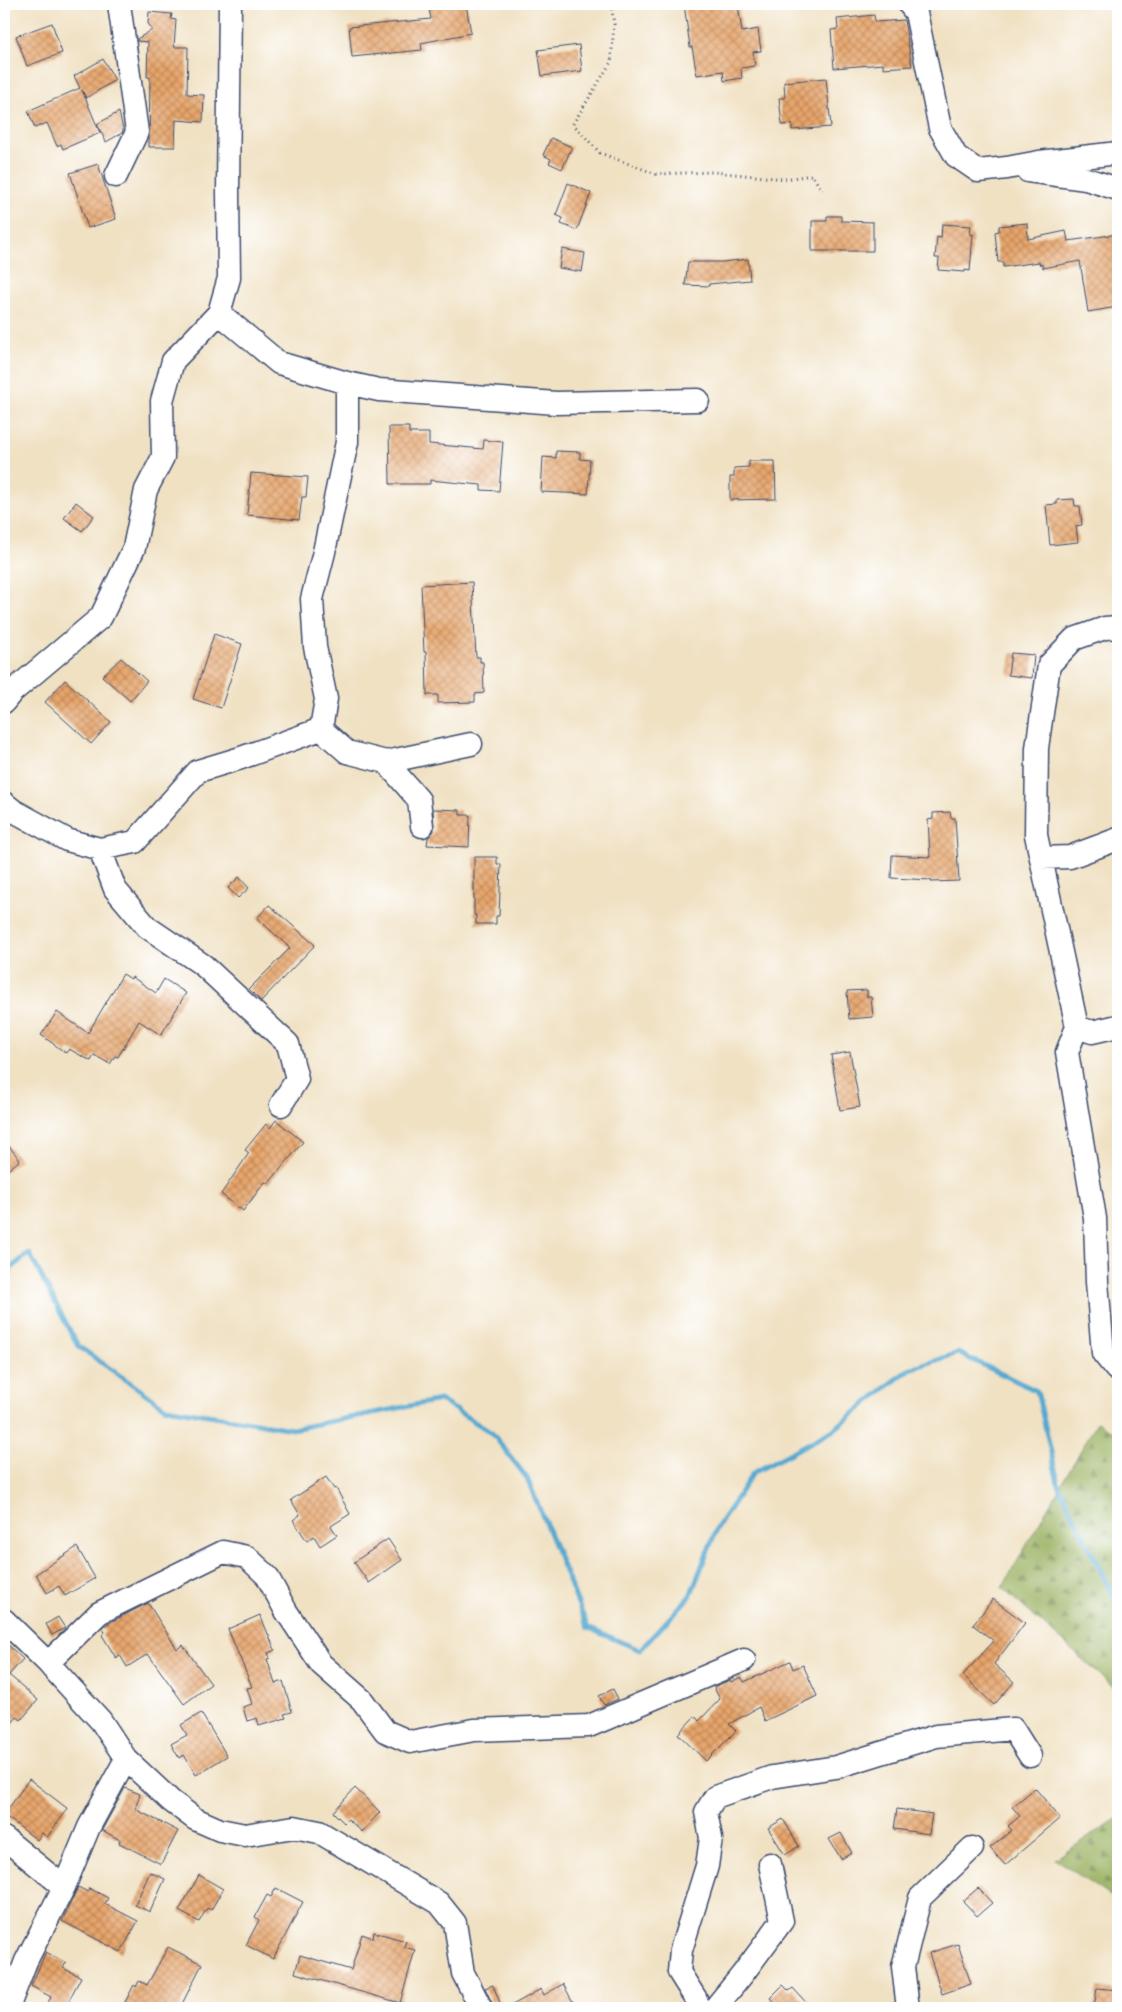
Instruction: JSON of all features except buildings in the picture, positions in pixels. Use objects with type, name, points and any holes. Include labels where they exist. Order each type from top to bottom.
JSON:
[{"type":"street","points":[[116,176],[137,132],[120,4]]},
{"type":"street","points":[[4,702],[12,692],[101,617],[134,548],[146,490],[163,457],[162,401],[173,361],[219,313],[229,278],[230,4]]},
{"type":"street","points":[[909,4],[916,13],[940,128],[956,156],[978,171],[1118,153]]},
{"type":"street","points":[[1007,168],[1086,179],[1118,189]]},
{"type":"street","points":[[219,313],[279,363],[347,383],[379,390],[556,403],[698,400]]},
{"type":"street","points":[[321,729],[326,699],[315,647],[312,599],[347,442],[347,383]]},
{"type":"street","points":[[1116,1369],[1102,1353],[1095,1218],[1067,1052],[1077,1027],[1036,835],[1038,748],[1049,665],[1074,639],[1105,628],[1118,627]]},
{"type":"street","points":[[321,729],[347,752],[386,762],[471,744]]},
{"type":"street","points":[[4,803],[14,811],[67,840],[100,849],[135,842],[198,771],[241,758],[321,729]]},
{"type":"street","points":[[386,762],[419,800],[422,826]]},
{"type":"street","points":[[1041,858],[1070,856],[1118,839]]},
{"type":"street","points":[[100,849],[115,889],[147,928],[203,965],[288,1044],[297,1079],[281,1105]]},
{"type":"street","points":[[1077,1027],[1092,1032],[1118,1026]]},
{"type":"street","points":[[48,1664],[98,1613],[222,1552],[247,1557],[266,1576],[286,1611],[321,1664],[362,1700],[386,1731],[410,1742],[474,1730],[589,1726],[744,1660]]},
{"type":"street","points":[[4,1620],[101,1721],[126,1759],[171,1801],[195,1819],[220,1830],[245,1835],[294,1827],[319,1832],[439,1903],[455,1923],[463,1973],[481,2008]]},
{"type":"street","points":[[697,2008],[696,1999],[679,1972],[681,1950],[707,1866],[711,1838],[706,1812],[715,1797],[772,1777],[836,1767],[936,1736],[1013,1729],[1030,1756]]},
{"type":"street","points":[[8,2008],[26,1961],[64,1887],[89,1827],[126,1759]]},
{"type":"street","points":[[4,1838],[64,1887]]},
{"type":"street","points":[[908,2008],[903,1967],[920,1898],[972,1848]]},
{"type":"street","points":[[715,2008],[782,1921],[770,1864]]},
{"type":"path","points":[[611,4],[614,24],[612,62],[573,124],[600,153],[656,174],[714,172],[785,179],[812,175],[822,190]]},
{"type":"green space","points":[[1097,1422],[1118,1435],[1118,1691],[1002,1588]]},
{"type":"green space","points":[[1118,1818],[1118,1901],[1055,1859]]},
{"type":"waterway","points":[[4,1274],[29,1253],[78,1346],[166,1408],[292,1429],[440,1400],[492,1433],[527,1478],[588,1628],[640,1650],[690,1596],[717,1528],[753,1473],[832,1431],[908,1370],[958,1353],[1037,1391],[1059,1487],[1108,1586],[1118,1602]]}]
